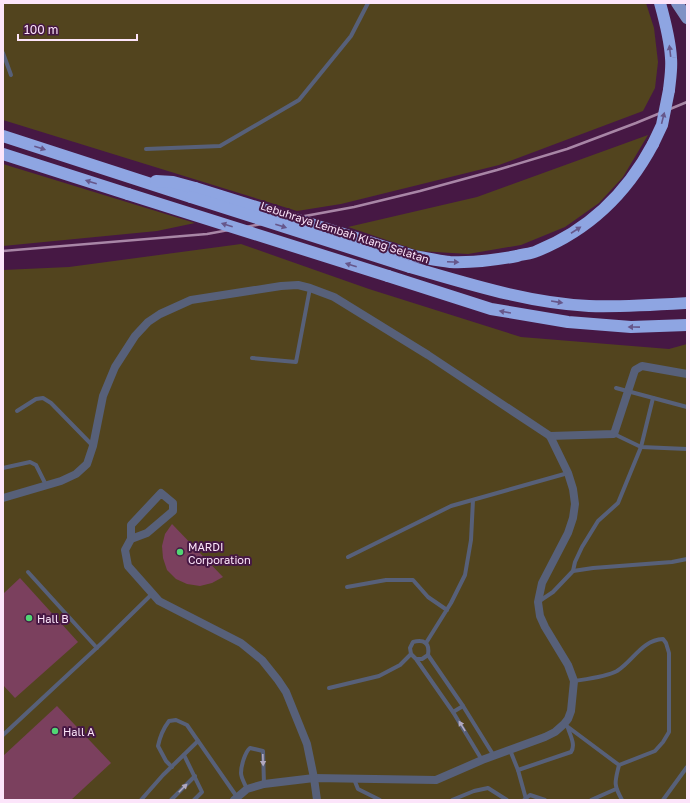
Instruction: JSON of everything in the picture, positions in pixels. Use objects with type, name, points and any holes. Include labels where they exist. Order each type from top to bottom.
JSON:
[{"type":"highway","points":[[412,262],[491,261],[536,252],[562,239],[604,210],[623,190],[636,173],[662,125],[669,90],[671,50],[660,3]]},
{"type":"highway","name":"Lebuhraya Lembah Klang Selatan","points":[[3,136],[135,179],[193,192],[412,262],[499,292],[569,304],[615,306],[687,302]]},
{"type":"highway","points":[[3,154],[491,309],[568,322],[631,327],[687,325]]},
{"type":"main road","points":[[677,3],[687,18]]},
{"type":"street","points":[[3,498],[76,474],[87,464],[93,446],[103,396],[115,367],[135,336],[148,322],[160,314],[191,300],[281,286],[298,285],[334,297],[415,347],[550,436],[568,473],[573,489],[575,504],[573,518],[568,533],[542,583],[538,602],[540,616],[545,627],[568,665],[574,681],[571,711],[566,726],[545,737],[482,760],[436,780],[314,778],[264,784],[247,789],[237,799]]},
{"type":"street","points":[[550,436],[614,434],[635,370],[642,366],[687,374]]},
{"type":"street","points":[[131,539],[147,534],[172,511],[173,503],[161,493],[131,525],[131,539],[125,550],[128,566],[159,601],[241,643],[262,660],[286,692],[306,744],[314,778],[317,800]]},
{"type":"lane","points":[[146,149],[220,146],[299,100],[351,36],[368,3]]},
{"type":"lane","points":[[3,53],[12,75]]},
{"type":"lane","points":[[252,358],[296,362],[310,288]]},
{"type":"lane","points":[[616,388],[687,407]]},
{"type":"lane","points":[[17,411],[36,399],[43,398],[51,403],[93,446]]},
{"type":"lane","points":[[538,602],[553,592],[573,571],[582,546],[598,521],[618,503],[621,498],[641,447],[653,398]]},
{"type":"lane","points":[[614,434],[641,447],[687,449]]},
{"type":"lane","points":[[3,468],[30,462],[33,463],[36,465],[46,485]]},
{"type":"lane","points":[[348,557],[415,524],[435,512],[451,506],[568,473]]},
{"type":"lane","points":[[426,643],[447,610],[466,575],[471,540],[472,500]]},
{"type":"lane","points":[[573,571],[672,562],[687,559]]},
{"type":"lane","points":[[28,572],[97,648]]},
{"type":"lane","points":[[347,587],[386,580],[413,580],[428,597],[447,610]]},
{"type":"lane","points":[[3,735],[97,648],[152,594]]},
{"type":"lane","points":[[574,681],[616,671],[646,644],[657,639],[663,639],[666,643],[669,652],[669,732],[655,751],[619,765]]},
{"type":"lane","points":[[482,760],[453,712],[411,654],[410,648],[413,642],[420,640],[426,643],[429,649],[428,655],[463,706],[494,756]]},
{"type":"lane","points":[[329,688],[379,676],[400,665],[411,654]]},
{"type":"lane","points":[[416,659],[422,659],[428,655]]},
{"type":"lane","points":[[453,712],[463,706]]},
{"type":"lane","points":[[172,767],[166,761],[158,746],[160,736],[169,722],[176,720],[187,725],[237,799]]},
{"type":"lane","points":[[566,726],[619,765]]},
{"type":"lane","points":[[518,770],[571,752],[573,745],[566,726]]},
{"type":"lane","points":[[141,800],[198,741]]},
{"type":"lane","points":[[247,789],[241,775],[241,769],[247,751],[250,748],[263,751],[264,784]]},
{"type":"lane","points":[[510,750],[518,770],[525,799],[530,795],[545,800]]},
{"type":"lane","points":[[184,755],[202,792],[194,800]]},
{"type":"lane","points":[[619,765],[614,782],[622,800]]},
{"type":"lane","points":[[663,800],[687,767]]},
{"type":"lane","points":[[171,800],[194,776]]},
{"type":"lane","points":[[354,779],[358,789],[380,800]]},
{"type":"lane","points":[[452,800],[474,791],[488,788],[507,800]]},
{"type":"lane","points":[[591,800],[616,789]]},
{"type":"shaded area","points":[[3,3],[646,3],[654,28],[658,62],[655,88],[643,111],[499,165],[341,204],[297,211],[3,120]]},
{"type":"shaded area","points":[[648,135],[623,177],[599,203],[565,227],[521,245],[468,254],[419,251],[348,227],[477,197]]},
{"type":"shaded area","points":[[3,164],[195,223],[157,231],[3,246]]},
{"type":"shaded area","points":[[241,244],[369,289],[521,337],[669,349],[687,344],[687,800],[3,800],[3,270],[69,267]]},
{"type":"building","name":"MARDI Corporation","points":[[172,524],[223,577],[212,583],[200,586],[187,584],[176,579],[167,570],[163,558],[162,546],[165,534]]},
{"type":"building","name":"Hall B","points":[[20,578],[78,642],[15,698],[3,685],[3,594]]},
{"type":"building","name":"Hall A","points":[[57,706],[111,763],[71,800],[3,800],[3,756]]},
{"type":"railway","points":[[3,251],[207,234],[354,207],[420,191],[567,149],[687,102]]},
{"type":"place","name":"MARDI Corporation","points":[[180,552]]},
{"type":"place","name":"Hall B","points":[[29,618]]},
{"type":"place","name":"Hall A","points":[[55,731]]}]
